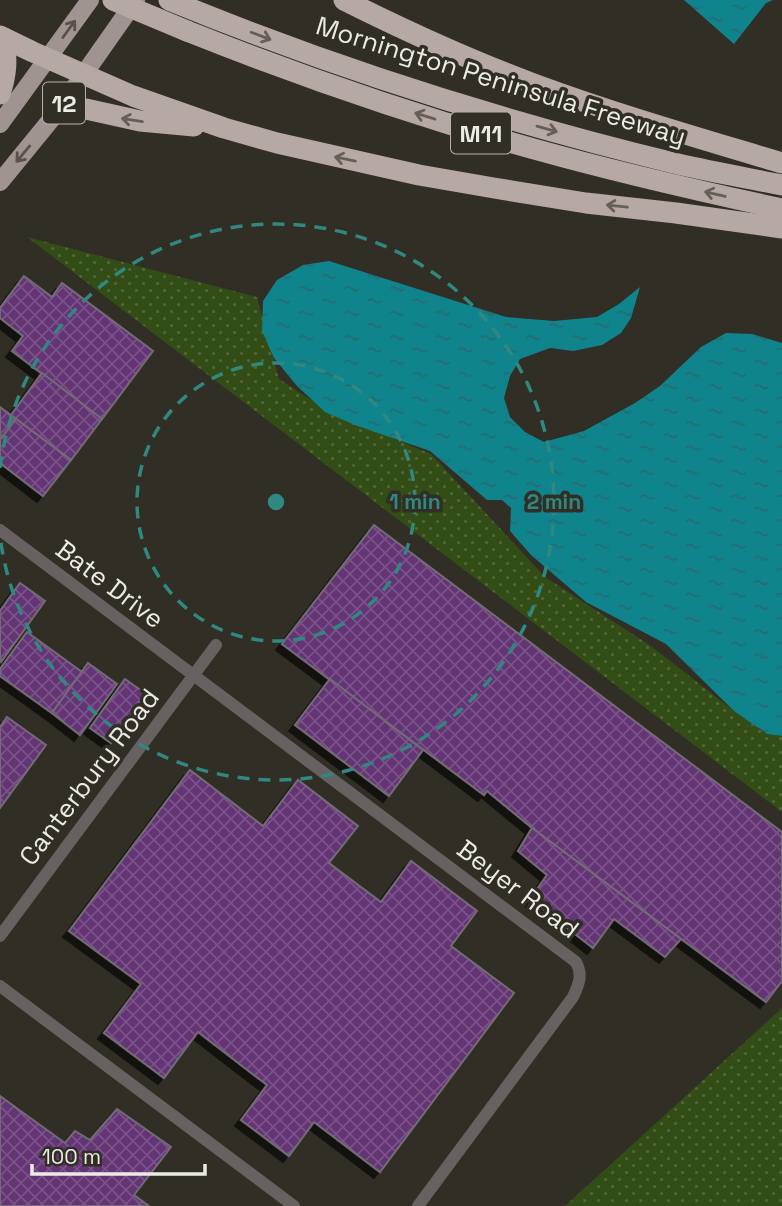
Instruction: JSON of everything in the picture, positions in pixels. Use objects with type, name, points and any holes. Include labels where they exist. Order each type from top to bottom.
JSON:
[{"type":"highway","name":"Mornington Peninsula Freeway","points":[[113,0],[293,72],[409,111],[534,149],[782,209]]},
{"type":"highway","name":"Mornington Peninsula Freeway","points":[[169,0],[403,86],[680,164],[782,186]]},
{"type":"highway","points":[[344,0],[454,52],[533,83],[612,111],[782,163]]},
{"type":"highway","points":[[2,37],[133,96],[224,128],[337,157],[419,175],[586,202],[782,228]]},
{"type":"highway","points":[[0,94],[6,77],[7,58],[2,37]]},
{"type":"highway","points":[[58,111],[86,108],[140,121],[224,128]]},
{"type":"main road","name":"12","points":[[0,124],[90,0]]},
{"type":"main road","name":"12","points":[[0,182],[58,111],[136,0]]},
{"type":"street","name":"Bate Drive","points":[[0,530],[193,676]]},
{"type":"street","name":"Canterbury Road","points":[[0,936],[216,645]]},
{"type":"street","name":"Beyer Road","points":[[193,676],[571,957],[581,970],[573,997],[418,1206]]},
{"type":"street","points":[[0,986],[293,1206]]},
{"type":"green space","points":[[27,237],[257,297],[279,379],[331,413],[431,454],[545,577],[651,646],[767,734],[782,736],[782,812]]},
{"type":"green space","points":[[782,1008],[782,1206],[565,1206]]},
{"type":"water","points":[[684,0],[773,0],[766,3],[734,44]]},
{"type":"water","points":[[329,261],[506,317],[554,321],[597,317],[640,287],[631,318],[621,333],[602,345],[573,351],[550,348],[520,359],[510,376],[504,398],[510,417],[525,432],[544,442],[584,431],[635,403],[660,386],[701,347],[726,333],[752,334],[782,343],[782,736],[767,734],[734,711],[666,644],[586,602],[531,555],[510,531],[511,508],[502,500],[487,500],[430,451],[325,412],[297,386],[274,358],[262,331],[263,301],[277,280],[303,265]]},
{"type":"building","points":[[24,276],[52,297],[62,283],[153,351],[102,419],[12,351],[23,336],[0,318],[0,308]]},
{"type":"building","points":[[42,373],[102,419],[71,460],[11,415]]},
{"type":"building","points":[[0,407],[16,419],[0,440]]},
{"type":"building","points":[[16,419],[71,460],[43,496],[0,463],[0,440]]},
{"type":"building","points":[[374,525],[782,832],[782,981],[766,1002],[532,828],[487,791],[484,795],[282,644]]},
{"type":"building","points":[[20,583],[45,601],[1,662],[0,611]]},
{"type":"building","points":[[27,632],[82,672],[52,713],[0,676],[0,669]]},
{"type":"building","points":[[88,663],[117,684],[80,735],[52,713]]},
{"type":"building","points":[[125,679],[146,694],[111,743],[90,728]]},
{"type":"building","points":[[330,679],[423,750],[389,796],[295,725]]},
{"type":"building","points":[[7,717],[46,745],[0,808],[0,727]]},
{"type":"building","points":[[190,770],[263,826],[298,780],[358,826],[329,863],[381,902],[411,861],[477,911],[451,946],[514,993],[380,1172],[314,1122],[289,1156],[241,1120],[267,1085],[198,1032],[164,1078],[104,1033],[141,984],[69,931]]},
{"type":"building","points":[[532,828],[681,939],[665,957],[614,919],[593,948],[530,899],[547,875],[518,851]]},
{"type":"building","points":[[0,1096],[65,1143],[75,1131],[90,1140],[117,1109],[171,1147],[134,1195],[149,1206],[0,1206]]}]
